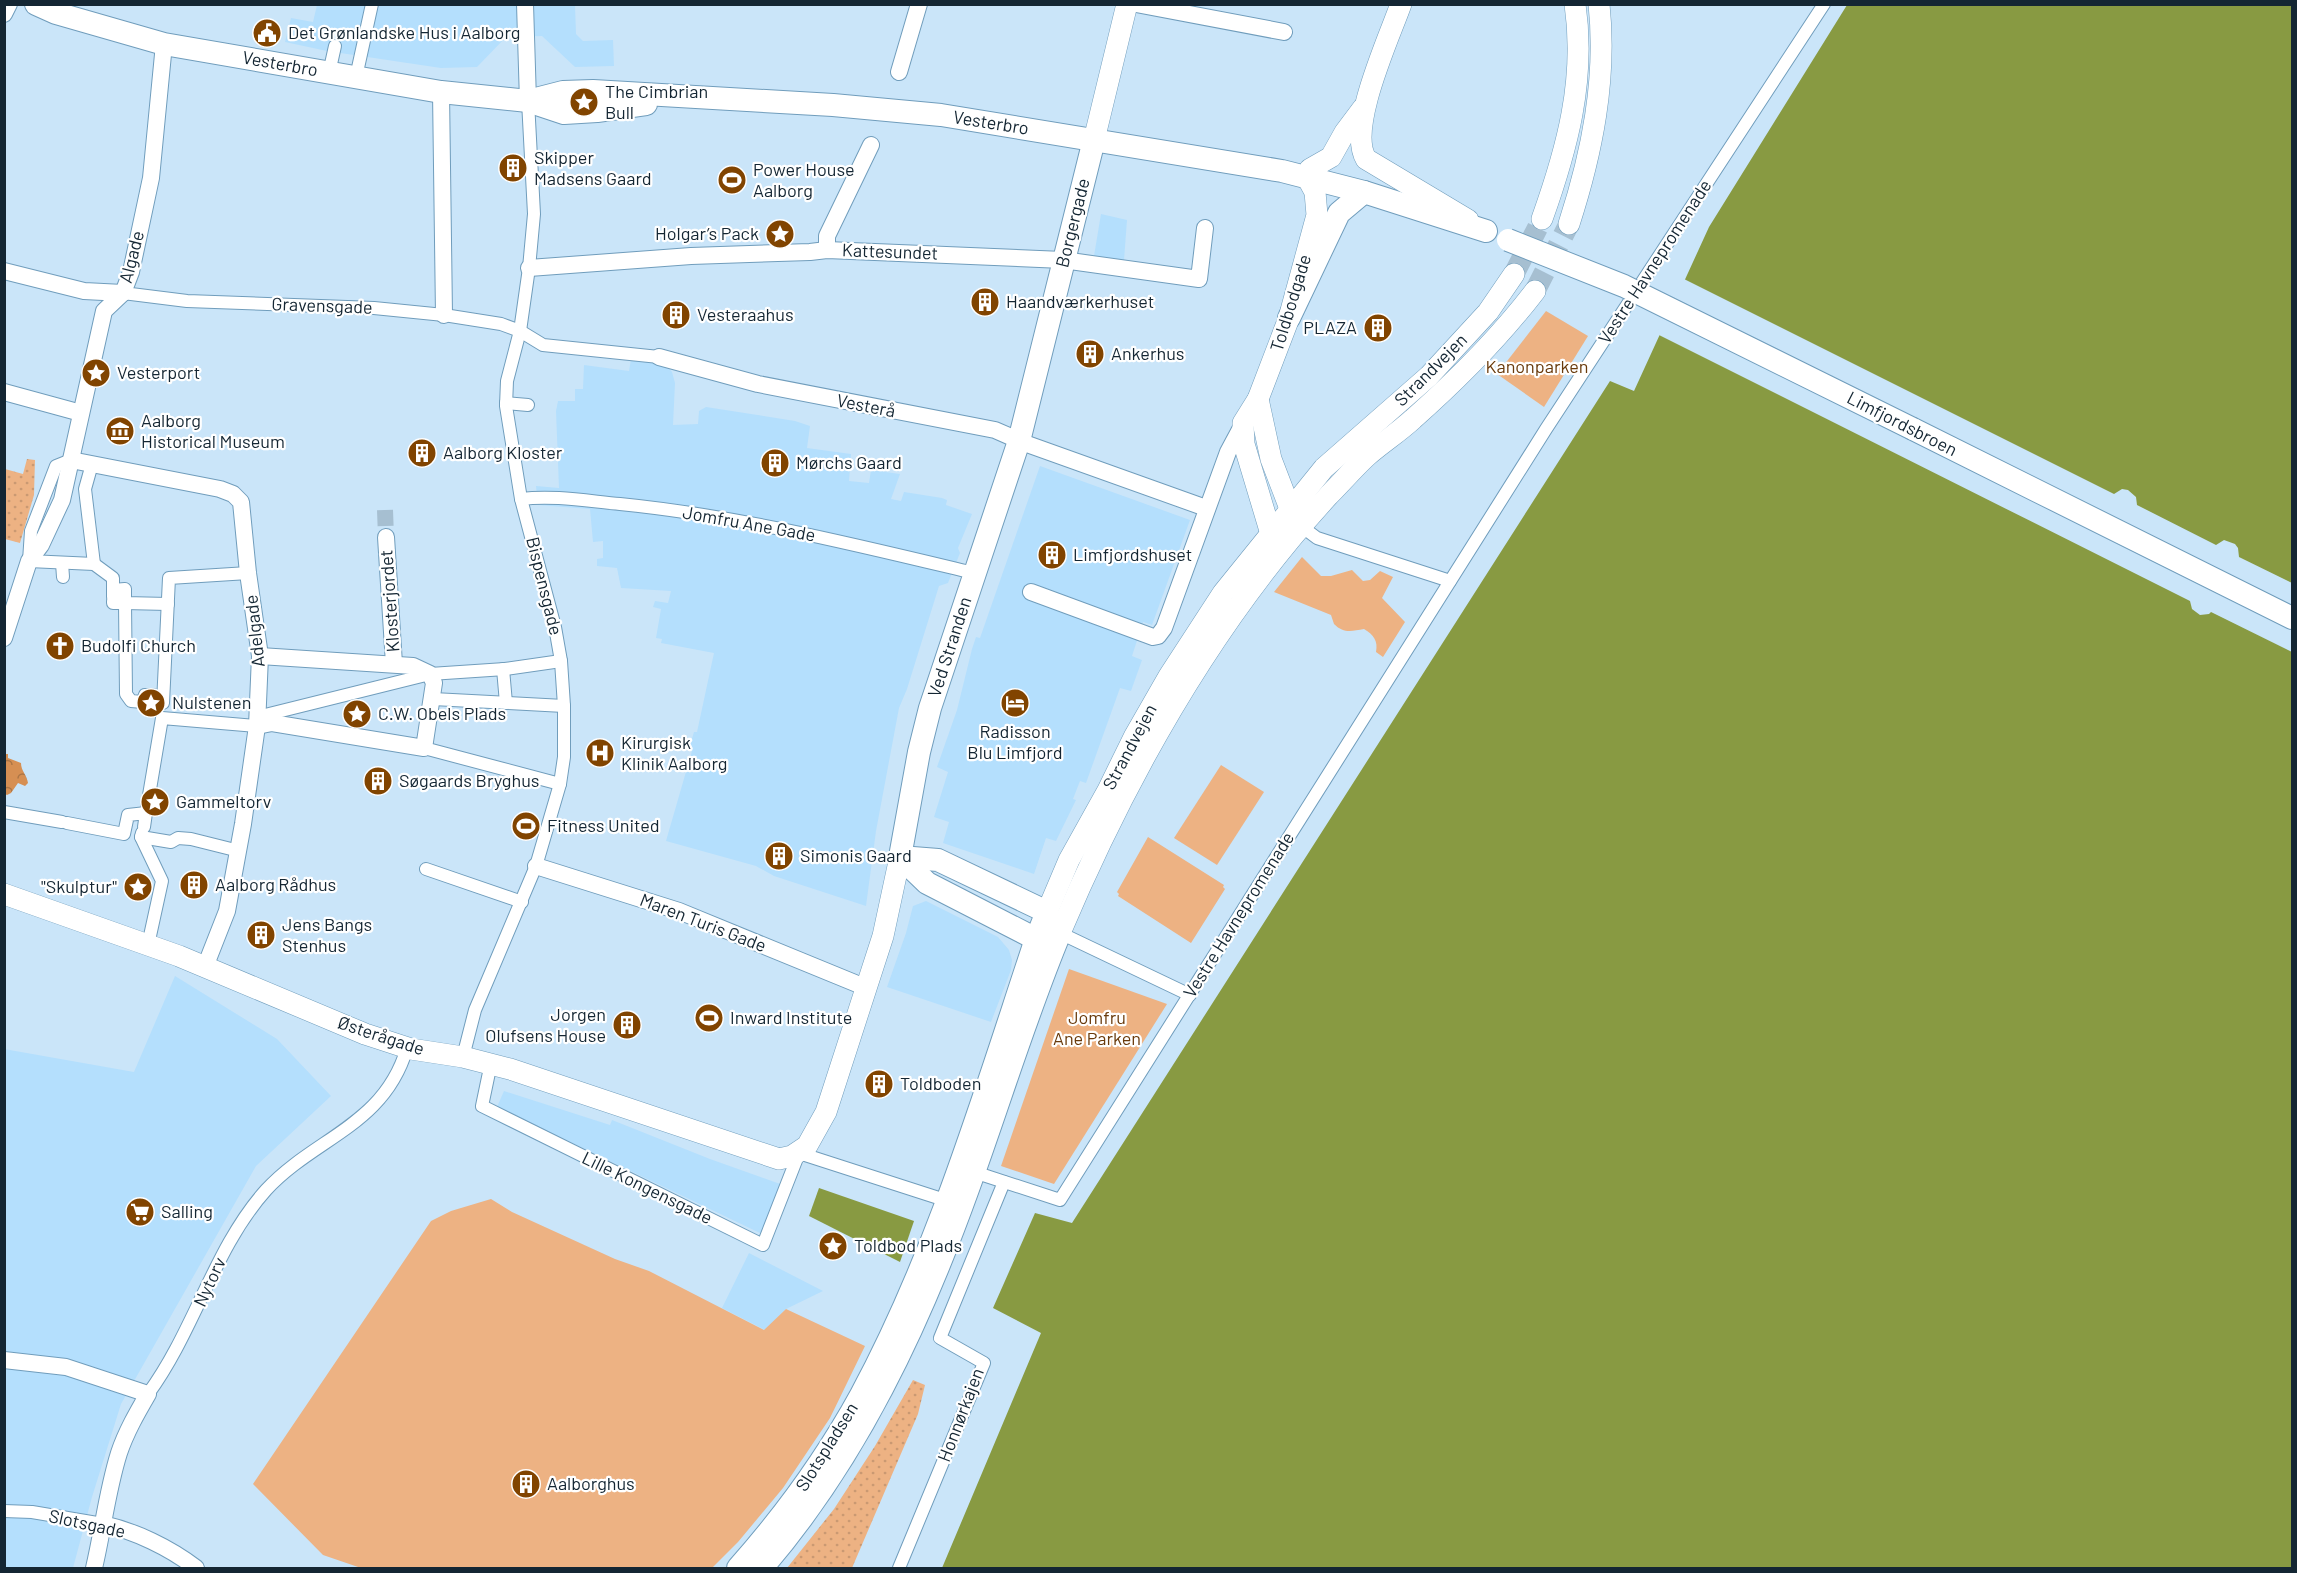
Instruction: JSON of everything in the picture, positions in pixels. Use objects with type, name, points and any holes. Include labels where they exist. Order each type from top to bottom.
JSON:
[{"type":"main road","name":"Vesterbro","points":[[36,4],[56,14],[164,44],[441,92],[528,102],[563,92],[593,91],[698,99],[807,103],[941,115],[1282,171],[1366,182],[1436,208],[1508,240]]},
{"type":"main road","name":"Vesterbro","points":[[66,4],[120,31]]},
{"type":"main road","name":"Borgergade","points":[[1019,441],[1094,140]]},
{"type":"main road","name":"Vesterbro","points":[[1309,174],[1486,231]]},
{"type":"main road","points":[[1289,318],[1339,213],[1364,192]]},
{"type":"main road","name":"Limfjordsbroen","points":[[1508,240],[1624,286],[2292,618]]},
{"type":"main road","name":"Ved Stranden","points":[[900,857],[919,752],[930,708],[1019,441]]},
{"type":"main road","points":[[900,857],[938,860],[1047,912],[1060,933],[1036,939],[927,883],[900,857]]},
{"type":"main road","name":"Strandvejen","points":[[906,1319],[954,1203],[978,1111],[1047,912]]},
{"type":"main road","name":"Strandvejen","points":[[954,1203],[974,1172],[1060,933]]},
{"type":"main road","name":"Slotspladsen","points":[[738,1569],[780,1518],[823,1457],[906,1319]]},
{"type":"main road","name":"Slotspladsen","points":[[762,1569],[811,1507],[838,1467],[877,1400],[906,1319]]},
{"type":"street","points":[[4,14],[9,4]]},
{"type":"street","points":[[356,77],[372,4]]},
{"type":"street","points":[[525,4],[528,102]]},
{"type":"street","points":[[899,72],[919,4]]},
{"type":"street","name":"Borgergade","points":[[1094,140],[1127,4]]},
{"type":"street","points":[[1136,4],[1284,32]]},
{"type":"street","points":[[1401,4],[1365,105],[1361,125],[1361,145],[1366,159],[1486,231]]},
{"type":"street","points":[[1542,219],[1560,170],[1571,129],[1578,60],[1575,4]]},
{"type":"street","points":[[1569,224],[1581,187],[1595,123],[1602,69],[1599,4]]},
{"type":"street","name":"Vestre Havnepromenade","points":[[1004,1182],[1060,1200],[1546,429],[1824,4]]},
{"type":"street","name":"Algade","points":[[4,638],[29,561],[41,544],[62,500],[104,311],[123,293],[131,272],[151,178],[164,44]]},
{"type":"street","points":[[329,73],[335,46]]},
{"type":"street","points":[[441,92],[444,315]]},
{"type":"street","name":"Bispensgade","points":[[463,1057],[475,1010],[536,866],[560,784],[564,757],[561,661],[547,591],[520,499],[506,403],[507,381],[520,331],[534,214],[528,102]]},
{"type":"street","points":[[1309,174],[1331,157],[1345,132],[1365,105]]},
{"type":"street","points":[[827,250],[827,236],[871,145]]},
{"type":"street","name":"Toldbodgade","points":[[1206,508],[1228,452],[1258,399],[1289,318],[1317,215],[1315,192],[1309,174]]},
{"type":"street","name":"Kattesundet","points":[[529,268],[691,256],[827,250],[1064,260],[1199,279],[1205,228]]},
{"type":"street","points":[[4,271],[84,291],[123,293]]},
{"type":"street","name":"Strandvejen","points":[[1060,933],[1116,808],[1184,689],[1296,518],[1324,468],[1430,376],[1488,312],[1514,274]]},
{"type":"street","name":"Strandvejen","points":[[1047,912],[1069,860],[1134,737],[1223,593],[1271,534],[1296,518],[1412,420],[1478,357],[1535,291]]},
{"type":"street","name":"Gravensgade","points":[[123,293],[186,301],[374,308],[444,315],[501,324],[520,331]]},
{"type":"street","name":"Vesterå","points":[[520,331],[543,345],[659,357],[758,384],[995,430],[1019,441],[1206,508]]},
{"type":"street","points":[[4,392],[81,413]]},
{"type":"street","points":[[1258,399],[1266,443],[1296,518],[1317,538],[1450,581]]},
{"type":"street","points":[[506,403],[528,405]]},
{"type":"street","points":[[1243,423],[1244,444],[1271,534]]},
{"type":"street","name":"Adelgade","points":[[71,460],[189,482],[233,494],[241,502],[260,656],[257,722],[227,911],[205,966]]},
{"type":"street","points":[[92,464],[86,489],[94,564]]},
{"type":"street","name":"Jomfru Ane Gade","points":[[520,499],[541,496],[632,505],[746,522],[817,535],[974,573]]},
{"type":"street","points":[[1031,592],[1153,638],[1158,636],[1164,628],[1206,508]]},
{"type":"street","name":"Klosterjordet","points":[[386,537],[394,664]]},
{"type":"street","points":[[29,561],[94,564],[113,579],[117,596],[126,694],[131,701],[143,702],[146,696],[153,695],[156,702],[163,702],[169,578],[248,573]]},
{"type":"street","points":[[63,563],[63,577]]},
{"type":"street","points":[[117,596],[168,604]]},
{"type":"street","points":[[260,656],[413,666],[430,674],[434,683],[433,699],[424,748]]},
{"type":"street","points":[[257,722],[430,674],[503,669],[561,661]]},
{"type":"street","points":[[503,669],[506,702]]},
{"type":"street","points":[[433,699],[564,706]]},
{"type":"street","points":[[148,945],[162,881],[143,832],[162,715],[272,723],[424,748],[560,784]]},
{"type":"street","points":[[4,812],[124,834],[128,815],[146,813]]},
{"type":"street","points":[[143,832],[171,842],[178,838],[191,839],[238,851]]},
{"type":"street","name":"Ved Stranden","points":[[799,1153],[814,1137],[826,1112],[867,988],[889,911],[900,857]]},
{"type":"street","name":"Maren Turis Gade","points":[[536,866],[679,911],[867,988]]},
{"type":"street","points":[[426,868],[522,902]]},
{"type":"street","name":"Østerågade","points":[[4,894],[205,966],[365,1034],[407,1048],[491,1063],[773,1158],[785,1158],[799,1153]]},
{"type":"street","points":[[1060,933],[1190,995]]},
{"type":"street","name":"Nytorv","points":[[93,1569],[104,1524],[106,1501],[119,1454],[131,1424],[180,1343],[242,1218],[267,1189],[286,1173],[368,1113],[387,1088],[407,1048]]},
{"type":"street","name":"Lille Kongensgade","points":[[491,1063],[482,1107],[763,1245],[799,1153]]},
{"type":"street","points":[[799,1153],[954,1203]]},
{"type":"street","points":[[974,1172],[1004,1182]]},
{"type":"street","name":"Honnørkajen","points":[[900,1569],[984,1363],[940,1338],[1004,1182]]},
{"type":"street","points":[[4,1360],[66,1366],[148,1394]]},
{"type":"street","name":"Slotsgade","points":[[4,1511],[32,1512],[122,1528],[181,1557],[196,1569]]},
{"type":"shaded area","points":[[317,5],[575,5],[576,34],[583,41],[613,40],[614,66],[575,67],[542,36],[506,37],[477,67],[441,68],[327,51],[285,42],[291,18],[313,22]]},
{"type":"shaded area","points":[[1847,5],[2292,5],[2292,1568],[942,1568],[1041,1333],[993,1308],[1035,1213],[1072,1223],[1610,381],[1634,391],[1709,227]]},
{"type":"shaded area","points":[[1101,214],[1127,220],[1124,260],[1094,256]]},
{"type":"shaded area","points":[[631,359],[657,362],[667,366],[672,372],[675,383],[673,425],[698,424],[699,411],[706,407],[795,421],[810,426],[807,448],[851,454],[849,481],[869,483],[871,470],[900,474],[891,499],[901,501],[904,492],[942,498],[947,500],[946,505],[972,514],[958,548],[960,553],[948,583],[939,586],[899,708],[876,831],[866,906],[774,876],[756,866],[666,841],[692,751],[689,749],[694,732],[697,732],[714,653],[661,643],[662,639],[656,638],[661,609],[653,607],[655,601],[668,603],[671,591],[621,588],[617,568],[597,566],[597,559],[603,558],[603,541],[593,542],[590,509],[538,505],[536,486],[559,488],[556,411],[558,401],[575,401],[575,389],[583,389],[584,365],[629,371]]},
{"type":"shaded area","points":[[1040,466],[1190,520],[1152,625],[1143,622],[1132,656],[1142,660],[1131,691],[1120,688],[1086,783],[1080,781],[1073,799],[1076,800],[1056,841],[1046,838],[1034,874],[943,843],[949,822],[934,817],[948,772],[937,767],[957,710],[972,649],[976,637],[980,638]]},
{"type":"shaded area","points":[[926,901],[998,937],[1009,950],[1012,960],[1011,970],[991,1022],[887,987],[913,906]]},
{"type":"shaded area","points":[[175,976],[277,1039],[331,1096],[256,1166],[121,1404],[73,1568],[5,1568],[4,1049],[134,1072]]},
{"type":"shaded area","points":[[504,1091],[610,1125],[612,1120],[783,1185],[762,1234],[497,1107]]},
{"type":"shaded area","points":[[819,1188],[914,1221],[900,1262],[809,1216]]},
{"type":"shaded area","points":[[749,1253],[823,1291],[786,1309],[765,1330],[722,1308]]},
{"type":"green space","name":"Kanonparken","points":[[1546,311],[1588,336],[1544,407],[1497,374]]},
{"type":"green space","points":[[27,459],[35,460],[34,495],[20,543],[5,539],[5,469],[23,474]]},
{"type":"green space","points":[[1302,557],[1321,576],[1331,576],[1352,570],[1363,581],[1370,580],[1380,571],[1393,577],[1382,598],[1405,622],[1383,657],[1376,652],[1374,639],[1364,629],[1348,631],[1341,629],[1334,624],[1331,615],[1274,592]]},
{"type":"green space","points":[[4,754],[8,754],[8,758],[21,763],[28,783],[25,786],[18,783],[7,795],[5,794]]},
{"type":"green space","points":[[1221,765],[1264,792],[1217,865],[1174,838]]},
{"type":"green space","points":[[1148,837],[1224,885],[1225,889],[1191,943],[1118,896],[1117,892]]},
{"type":"green space","name":"Jomfru Ane Parken","points":[[1069,969],[1167,1004],[1054,1184],[1001,1166]]},
{"type":"green space","points":[[491,1199],[512,1212],[615,1259],[649,1271],[764,1330],[786,1309],[865,1346],[830,1418],[783,1488],[738,1542],[712,1568],[361,1568],[323,1555],[253,1484],[431,1221],[451,1211]]},
{"type":"green space","points":[[913,1380],[925,1385],[918,1414],[852,1568],[787,1568],[834,1509],[875,1446]]},
{"type":"pier","points":[[1682,278],[2114,494],[2122,489],[2128,490],[2136,497],[2137,505],[2216,545],[2224,540],[2235,544],[2239,557],[2292,583],[2292,652],[2211,612],[2200,615],[2192,609],[2190,601],[1657,334]]},
{"type":"tunnel","points":[[1514,274],[1542,219]]},
{"type":"tunnel","points":[[1535,291],[1569,224]]},
{"type":"tunnel","points":[[385,510],[386,537]]},
{"type":"place","name":"Det Grønlandske Hus i Aalborg","points":[[267,33]]},
{"type":"place","name":"The Cimbrian Bull","points":[[584,102]]},
{"type":"place","name":"Skipper Madsens Gaard","points":[[513,168]]},
{"type":"place","name":"Power House Aalborg","points":[[732,180]]},
{"type":"place","name":"Holgar’s Pack","points":[[780,234]]},
{"type":"place","name":"Haandværkerhuset","points":[[985,302]]},
{"type":"place","name":"Vesteraahus","points":[[676,315]]},
{"type":"place","name":"PLAZA","points":[[1378,328]]},
{"type":"place","name":"Ankerhus","points":[[1090,354]]},
{"type":"place","name":"Vesterport","points":[[96,373]]},
{"type":"place","name":"Aalborg Historical Museum","points":[[120,431]]},
{"type":"place","name":"Aalborg Kloster","points":[[422,453]]},
{"type":"place","name":"Mørchs Gaard","points":[[775,463]]},
{"type":"place","name":"Limfjordshuset","points":[[1052,555]]},
{"type":"place","name":"Budolfi Church","points":[[60,646]]},
{"type":"place","name":"Nulstenen","points":[[151,703]]},
{"type":"place","name":"Radisson Blu Limfjord","points":[[1015,703]]},
{"type":"place","name":"C.W. Obels Plads","points":[[357,714]]},
{"type":"place","name":"Kirurgisk Klinik Aalborg","points":[[600,753]]},
{"type":"place","name":"Søgaards Bryghus","points":[[378,781]]},
{"type":"place","name":"Gammeltorv","points":[[155,802]]},
{"type":"place","name":"Fitness United","points":[[526,826]]},
{"type":"place","name":"Simonis Gaard","points":[[779,856]]},
{"type":"place","name":"Aalborg Rådhus","points":[[194,885]]},
{"type":"place","name":"\"Skulptur\"","points":[[138,887]]},
{"type":"place","name":"Jens Bangs Stenhus","points":[[261,935]]},
{"type":"place","name":"Inward Institute","points":[[709,1018]]},
{"type":"place","name":"Jorgen Olufsens House","points":[[627,1025]]},
{"type":"place","name":"Toldboden","points":[[879,1084]]},
{"type":"place","name":"Salling","points":[[140,1212]]},
{"type":"place","name":"Toldbod Plads","points":[[833,1246]]},
{"type":"place","name":"Aalborghus","points":[[526,1484]]}]
